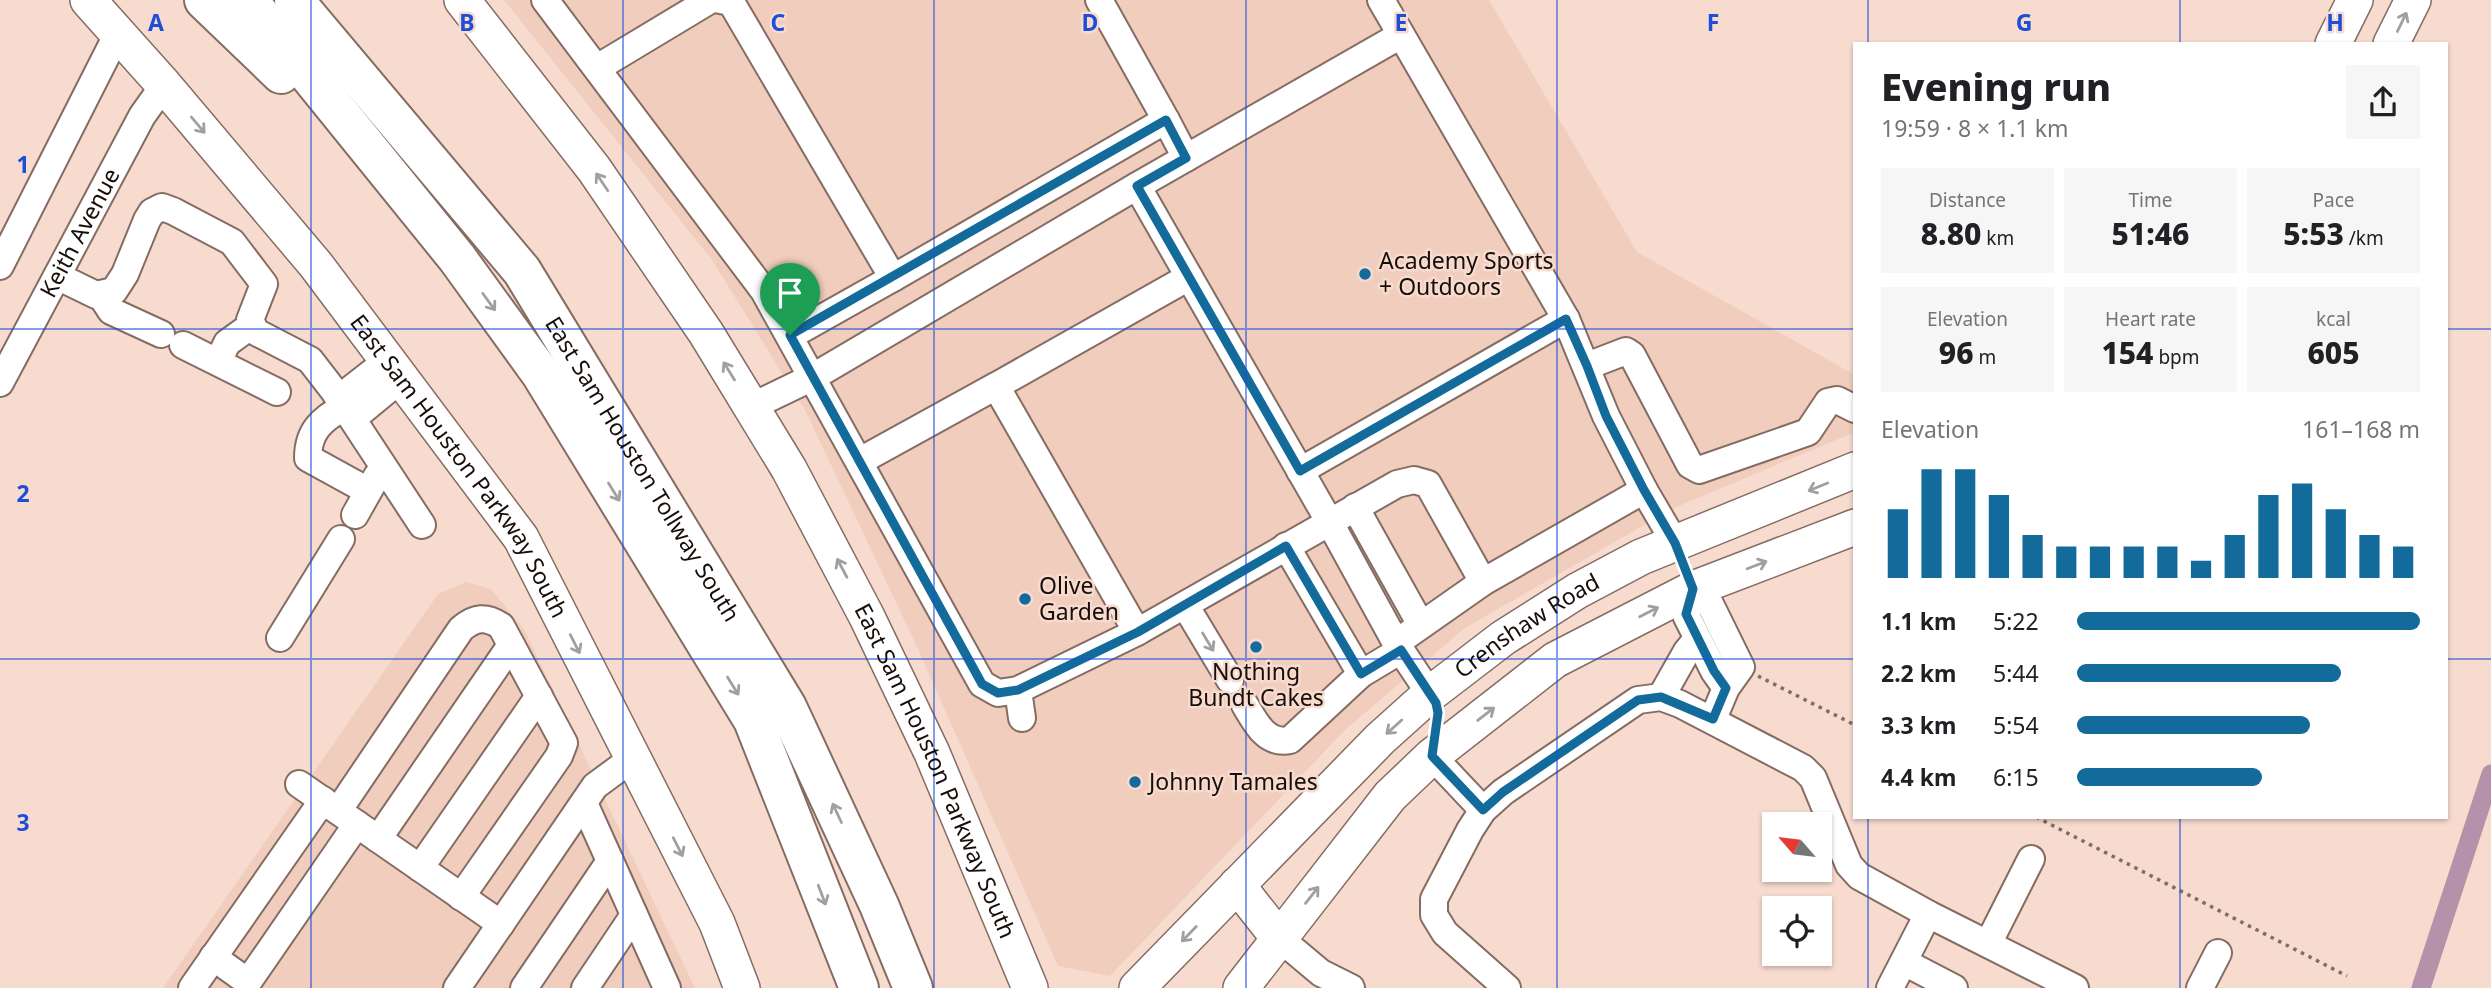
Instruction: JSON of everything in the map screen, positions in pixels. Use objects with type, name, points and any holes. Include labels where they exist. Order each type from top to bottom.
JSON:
[{"type":"highway","points":[[204,0],[284,77],[457,258]]},
{"type":"highway","name":"East Sam Houston Tollway South","points":[[248,0],[457,258],[541,374],[753,720],[859,988]]},
{"type":"highway","name":"East Sam Houston Tollway South","points":[[294,0],[522,271],[787,707],[880,905],[913,988]]},
{"type":"highway","points":[[318,0],[522,271]]},
{"type":"main road","name":"East Sam Houston Parkway South","points":[[88,0],[164,85],[316,265],[521,537],[717,923],[742,988]]},
{"type":"main road","name":"East Sam Houston Parkway South","points":[[462,0],[594,169],[706,333],[789,469],[867,617],[932,753],[1030,988]]},
{"type":"main road","points":[[2334,42],[2355,0]]},
{"type":"main road","points":[[2392,42],[2413,0]]},
{"type":"main road","name":"Crenshaw Road","points":[[1137,988],[1380,739],[1430,694],[1503,638],[1577,591],[1641,556],[1853,471]]},
{"type":"main road","name":"Crenshaw Road","points":[[1241,988],[1390,796],[1432,756],[1555,660],[1693,589],[1853,528]]},
{"type":"main road","points":[[1675,543],[1693,589]]},
{"type":"main road","points":[[1430,694],[1438,713],[1432,756]]},
{"type":"main road","points":[[980,868],[1012,988]]},
{"type":"main road","points":[[1237,885],[1278,937]]},
{"type":"street","points":[[545,0],[764,290],[982,684],[998,693],[1018,690],[1138,632],[1355,506],[1397,484],[1414,480],[1428,484],[1483,582]]},
{"type":"street","points":[[1099,0],[1186,158]]},
{"type":"street","points":[[1381,0],[1566,319],[1606,416],[1675,543]]},
{"type":"street","points":[[597,68],[724,1],[893,278]]},
{"type":"street","points":[[0,266],[118,33]]},
{"type":"street","points":[[751,407],[813,377],[1137,186],[1401,35]]},
{"type":"street","name":"Keith Avenue","points":[[0,383],[142,116],[164,85]]},
{"type":"street","points":[[790,335],[1166,120]]},
{"type":"street","points":[[1137,186],[1398,647],[1430,694]]},
{"type":"street","points":[[57,276],[96,295],[114,291],[125,274],[147,220],[152,212],[162,207],[232,242],[264,284],[250,320],[256,332],[310,360],[422,525]]},
{"type":"street","points":[[860,461],[1189,277]]},
{"type":"street","points":[[100,294],[111,311],[277,392]]},
{"type":"street","points":[[1300,471],[1566,319]]},
{"type":"street","points":[[218,362],[227,343],[252,325]]},
{"type":"street","points":[[1587,366],[1626,351],[1632,355],[1690,465],[1699,470],[1808,432],[1828,402],[1837,400],[1853,408]]},
{"type":"street","points":[[368,491],[308,458],[308,443],[324,418],[344,407],[351,389],[395,369]]},
{"type":"street","points":[[996,386],[1138,632]]},
{"type":"street","points":[[355,515],[382,465]]},
{"type":"street","points":[[1245,705],[1264,733],[1281,741],[1290,740],[1361,674],[1398,647],[1422,625],[1483,582],[1644,490]]},
{"type":"street","points":[[1355,506],[1422,625]]},
{"type":"street","points":[[280,638],[341,539]]},
{"type":"street","points":[[1286,546],[1361,674]]},
{"type":"street","points":[[1713,719],[1733,677],[1710,604],[1693,589],[1686,614],[1697,639],[1714,671],[1733,677]]},
{"type":"street","points":[[1185,605],[1230,680]]},
{"type":"street","points":[[213,957],[248,982],[349,819],[461,629],[469,621],[479,618],[491,620],[501,626],[564,743],[559,755],[461,897]]},
{"type":"street","points":[[1661,697],[1687,651],[1697,639]]},
{"type":"street","points":[[192,988],[213,957],[349,819],[511,646]]},
{"type":"street","points":[[1018,690],[1022,719]]},
{"type":"street","points":[[420,868],[539,696]]},
{"type":"street","points":[[1507,988],[1444,933],[1434,915],[1434,899],[1441,885],[1483,810],[1503,792],[1638,700],[1661,697],[1713,719],[1803,768],[1813,778],[1849,865],[1859,876],[2075,988]]},
{"type":"street","points":[[1432,756],[1483,810]]},
{"type":"street","points":[[457,988],[595,786],[633,758]]},
{"type":"street","points":[[299,784],[501,924]]},
{"type":"street","points":[[584,803],[634,915],[657,982]]},
{"type":"street","points":[[1988,944],[2031,859]]},
{"type":"street","points":[[524,988],[610,862]]},
{"type":"street","points":[[1890,988],[1928,914]]},
{"type":"street","points":[[585,988],[634,915]]},
{"type":"street","points":[[1278,937],[1315,981],[1351,988]]},
{"type":"street","points":[[2200,988],[2218,953]]},
{"type":"street","points":[[1904,962],[1943,985]]},
{"type":"path","points":[[1733,677],[1853,724]]},
{"type":"path","points":[[2040,819],[2347,976]]},
{"type":"shaded area","points":[[504,0],[1489,0],[1637,252],[1853,374],[1853,433],[1674,508],[1465,628],[1346,729],[1110,976],[1058,966],[918,649],[806,412],[712,260]]},
{"type":"shaded area","points":[[466,582],[491,589],[525,631],[695,988],[163,988],[438,594]]},
{"type":"waterway","points":[[2421,988],[2491,774]]},
{"type":"place","name":"Academy Sports + Outdoors","points":[[1365,274]]},
{"type":"place","name":"Olive Garden","points":[[1025,599]]},
{"type":"place","name":"Nothing Bundt Cakes","points":[[1256,647]]},
{"type":"place","name":"Johnny Tamales","points":[[1135,782]]},
{"type":"route","points":[[1166,120],[1186,158],[1137,186],[1300,471],[1566,319],[1606,416],[1675,543],[1693,589],[1686,614],[1714,671],[1726,688],[1713,719],[1661,697],[1638,700],[1503,792],[1483,810],[1432,756],[1438,713],[1436,703],[1401,650],[1361,674],[1286,546],[1138,632],[1018,690],[998,693],[982,684],[790,335],[1166,120]]}]
